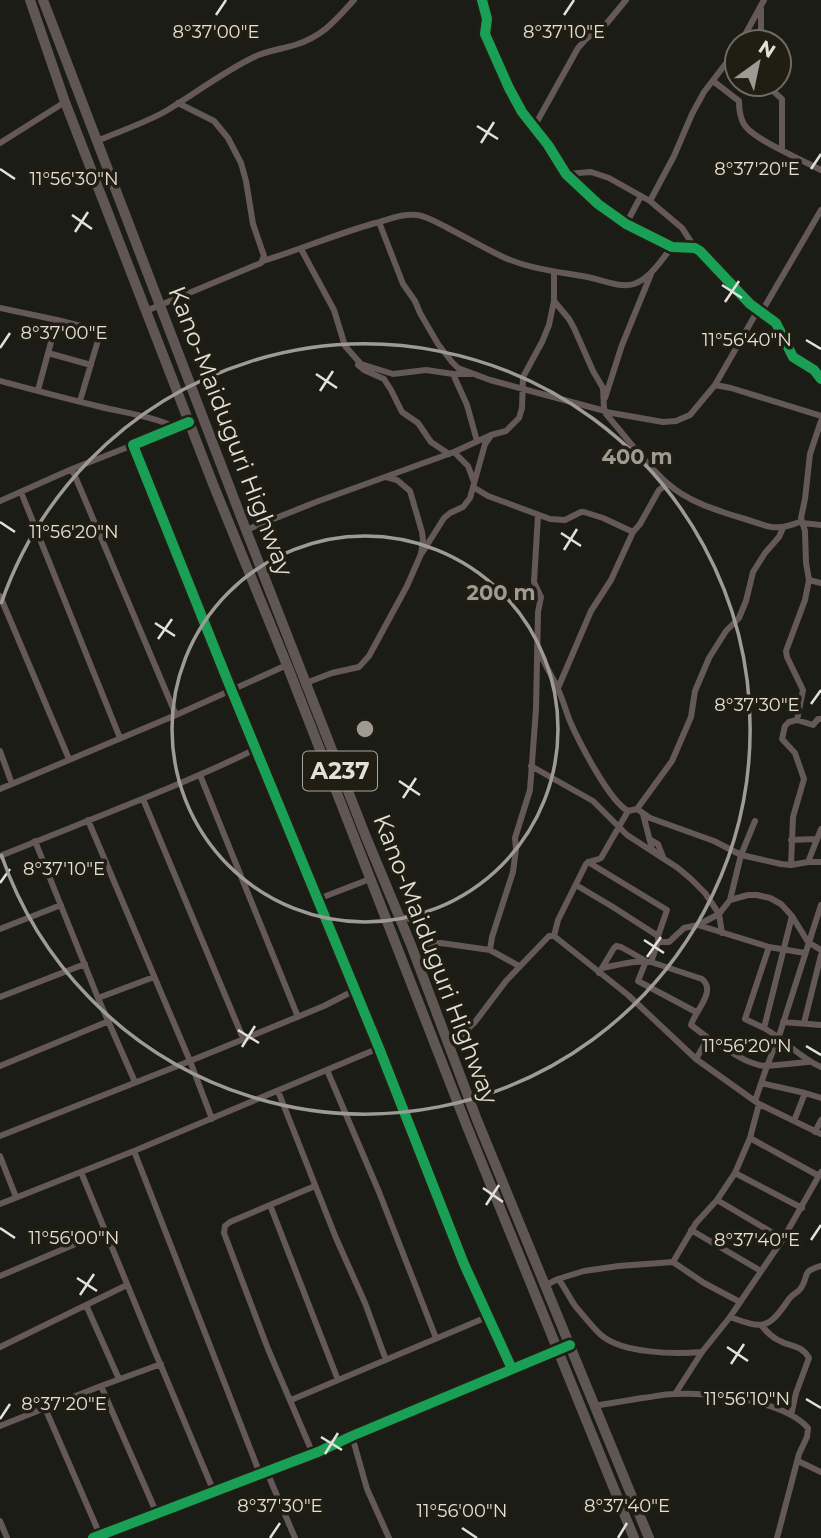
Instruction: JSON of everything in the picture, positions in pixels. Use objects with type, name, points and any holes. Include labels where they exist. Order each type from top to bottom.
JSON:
[{"type":"highway","name":"Kano-Maiduguri Highway","points":[[30,0],[65,102],[189,422],[466,1124],[634,1538]]},
{"type":"highway","name":"Kano-Maiduguri Highway","points":[[43,0],[246,530],[477,1120],[649,1538]]},
{"type":"street","points":[[97,141],[165,111],[257,55],[296,45],[319,35],[332,25],[354,0]]},
{"type":"street","points":[[482,0],[487,19],[485,34],[522,112],[548,145],[566,174],[598,204],[626,224],[672,247],[695,248]]},
{"type":"street","points":[[534,127],[578,48],[607,23],[626,0]]},
{"type":"street","points":[[749,28],[764,0]]},
{"type":"street","points":[[761,8],[761,28]]},
{"type":"street","points":[[650,201],[704,92],[723,68]]},
{"type":"street","points":[[713,81],[739,101],[740,115],[745,126],[762,140],[821,170]]},
{"type":"street","points":[[779,98],[782,101],[782,150]]},
{"type":"street","points":[[0,143],[65,102]]},
{"type":"street","points":[[178,103],[214,121],[228,138],[241,163],[263,261]]},
{"type":"street","points":[[566,174],[599,173],[650,201],[681,228],[695,248],[760,312],[776,323],[793,357],[814,370],[821,379]]},
{"type":"street","points":[[626,224],[641,196]]},
{"type":"street","points":[[379,222],[403,284],[438,344],[458,368],[491,380],[605,411],[663,422],[677,421],[690,415],[715,385],[821,210]]},
{"type":"street","points":[[146,311],[263,261],[396,217],[419,215],[504,257],[554,272],[620,284],[634,284],[651,272],[672,247]]},
{"type":"street","points":[[301,249],[334,310],[345,346],[359,367],[384,379],[401,412],[418,423],[431,442],[452,453],[468,466],[474,485],[488,496],[550,519],[565,520],[584,512],[633,532]]},
{"type":"street","points":[[246,530],[506,431],[519,418],[523,377],[549,325],[554,301],[554,272]]},
{"type":"street","points":[[604,401],[622,345],[651,272]]},
{"type":"street","points":[[554,301],[569,319],[603,388],[605,411],[668,484],[686,497],[716,510],[770,526],[783,528],[802,522],[821,525]]},
{"type":"street","points":[[0,308],[97,330],[99,337],[80,401]]},
{"type":"street","points":[[38,390],[57,320]]},
{"type":"street","points":[[48,353],[91,365]]},
{"type":"street","points":[[356,360],[368,367],[393,374],[426,370],[473,374]]},
{"type":"street","points":[[453,374],[467,405],[477,441]]},
{"type":"street","points":[[0,381],[137,414],[175,427]]},
{"type":"street","points":[[715,385],[821,418],[810,454],[801,518],[805,531],[809,580],[805,600],[786,651],[803,690],[797,720]]},
{"type":"street","points":[[0,501],[189,422]]},
{"type":"street","points":[[306,683],[359,667],[369,656],[421,554],[444,518],[463,507],[470,498],[485,444],[491,435]]},
{"type":"street","points":[[133,445],[379,1048],[464,1264],[512,1369]]},
{"type":"street","points":[[72,469],[176,715]]},
{"type":"street","points":[[386,477],[397,480],[410,491],[422,532],[421,554]]},
{"type":"street","points":[[558,688],[591,611],[611,580],[633,532],[660,488],[668,484]]},
{"type":"street","points":[[21,492],[120,738]]},
{"type":"street","points":[[490,950],[513,872],[515,838],[528,798],[536,709],[538,612],[541,597],[534,582],[538,515]]},
{"type":"street","points":[[640,812],[672,761],[691,717],[695,691],[709,658],[726,631],[739,618],[753,572],[783,528]]},
{"type":"street","points":[[809,580],[821,583]]},
{"type":"street","points":[[0,596],[69,759]]},
{"type":"street","points":[[538,649],[558,688],[569,720],[611,797],[622,808],[640,812],[741,855],[791,864],[821,862]]},
{"type":"street","points":[[0,789],[287,665]]},
{"type":"street","points":[[791,864],[793,817],[804,779],[795,753],[782,734],[789,722],[797,720],[813,725],[821,719]]},
{"type":"street","points":[[0,856],[144,799],[257,749]]},
{"type":"street","points":[[0,751],[12,784]]},
{"type":"street","points":[[531,766],[593,801],[627,835],[678,868],[711,901],[719,914],[722,933]]},
{"type":"street","points":[[200,775],[298,1017]]},
{"type":"street","points":[[144,799],[243,1038]]},
{"type":"street","points":[[554,936],[558,920],[588,862],[601,858],[628,811]]},
{"type":"street","points":[[640,812],[652,849],[664,859]]},
{"type":"street","points":[[88,820],[212,1119]]},
{"type":"street","points":[[576,885],[658,939],[669,942],[684,928],[698,925],[719,914],[730,900],[741,855],[755,821]]},
{"type":"street","points":[[808,862],[821,829]]},
{"type":"street","points":[[791,840],[816,839]]},
{"type":"street","points":[[35,841],[135,1082]]},
{"type":"street","points":[[588,862],[667,910],[648,962],[628,995]]},
{"type":"street","points":[[318,899],[370,879]]},
{"type":"street","points":[[730,900],[748,895],[770,898],[792,916],[808,942],[821,952],[804,1023]]},
{"type":"street","points":[[0,929],[61,905]]},
{"type":"street","points":[[673,1262],[695,1223],[717,1200],[735,1173],[750,1138],[761,1083],[821,905]]},
{"type":"street","points":[[764,1028],[792,916]]},
{"type":"street","points":[[399,917],[410,918],[426,944],[441,943],[490,950],[520,966]]},
{"type":"street","points":[[698,925],[769,947],[805,953]]},
{"type":"street","points":[[450,1046],[475,1022],[520,966],[549,936],[554,936],[628,995],[695,1059],[757,1102],[818,1133],[821,1120]]},
{"type":"street","points":[[600,971],[616,946],[648,962],[702,979],[708,987],[691,1024],[708,1038],[759,1066],[809,1062]]},
{"type":"street","points":[[769,947],[745,1019],[779,1036],[809,1062],[821,1067]]},
{"type":"street","points":[[600,971],[627,962],[648,962]]},
{"type":"street","points":[[0,997],[85,964]]},
{"type":"street","points":[[98,998],[154,977]]},
{"type":"street","points":[[638,981],[696,1012]]},
{"type":"street","points":[[0,1136],[298,1017],[355,990]]},
{"type":"street","points":[[770,1010],[783,1019],[821,1025]]},
{"type":"street","points":[[0,1066],[109,1021]]},
{"type":"street","points":[[695,1059],[708,1038]]},
{"type":"street","points":[[0,1204],[134,1152],[379,1048]]},
{"type":"street","points":[[327,1070],[379,1192],[436,1339]]},
{"type":"street","points":[[761,1083],[821,1098]]},
{"type":"street","points":[[278,1091],[386,1360]]},
{"type":"street","points":[[794,1121],[805,1093]]},
{"type":"street","points":[[675,1394],[783,1239],[820,1174],[750,1138]]},
{"type":"street","points":[[134,1152],[264,1473],[295,1538]]},
{"type":"street","points":[[0,1156],[16,1197]]},
{"type":"street","points":[[81,1172],[214,1492]]},
{"type":"street","points":[[735,1173],[802,1208]]},
{"type":"street","points":[[313,1454],[241,1282],[224,1233],[225,1226],[230,1222],[315,1186]]},
{"type":"street","points":[[717,1200],[783,1239]]},
{"type":"street","points":[[270,1205],[338,1380]]},
{"type":"street","points":[[691,1230],[761,1271]]},
{"type":"street","points":[[0,1276],[106,1231]]},
{"type":"street","points":[[544,1286],[558,1279],[595,1270],[673,1262],[704,1283],[740,1302]]},
{"type":"street","points":[[730,1317],[762,1326],[773,1319],[786,1306],[789,1298],[799,1291],[806,1274],[821,1266]]},
{"type":"street","points":[[558,1279],[574,1304],[603,1337],[620,1346],[641,1351],[702,1352]]},
{"type":"street","points":[[0,1347],[127,1285]]},
{"type":"street","points":[[86,1305],[120,1379]]},
{"type":"street","points":[[291,1400],[487,1317]]},
{"type":"street","points":[[762,1326],[779,1341],[803,1350],[808,1358],[791,1415]]},
{"type":"street","points":[[45,1408],[96,1537],[313,1454],[570,1345]]},
{"type":"street","points":[[0,1426],[161,1364]]},
{"type":"street","points":[[101,1386],[157,1514]]},
{"type":"street","points":[[594,1406],[675,1394],[735,1398],[767,1405],[802,1422],[808,1428],[807,1437],[777,1538]]},
{"type":"street","points":[[352,1436],[368,1489],[389,1538]]},
{"type":"street","points":[[798,1461],[821,1472]]},
{"type":"street","points":[[0,1521],[5,1537]]},
{"type":"street","points":[[111,1538],[118,1528]]},
{"type":"cycle path","points":[[482,0],[487,19],[485,34],[509,88],[522,112],[548,145],[566,174],[598,204],[626,224],[672,247],[695,248],[700,251],[750,304],[776,323],[793,357],[814,370],[821,379]]},
{"type":"cycle path","points":[[189,422],[133,445],[379,1048],[464,1264],[512,1369]]},
{"type":"cycle path","points":[[93,1538],[318,1452],[570,1345]]}]
